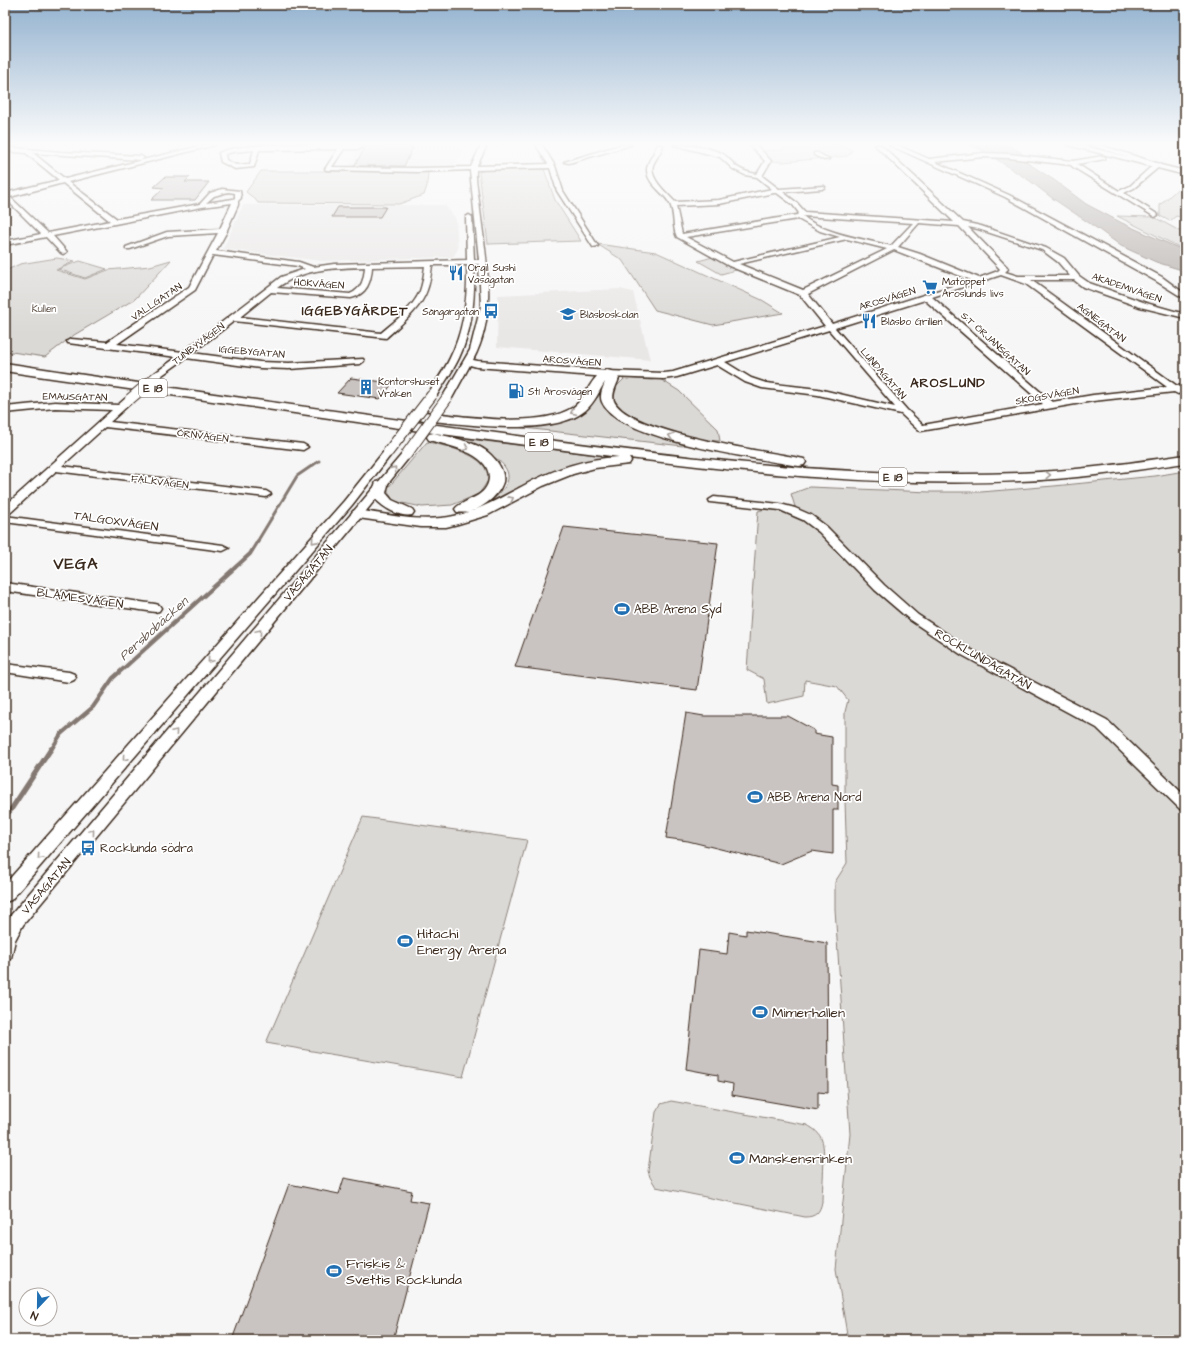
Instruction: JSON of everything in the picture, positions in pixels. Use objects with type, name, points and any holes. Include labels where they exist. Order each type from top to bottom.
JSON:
[{"type":"highway","name":"E 18","points":[[5,359],[258,396],[739,461],[915,469],[982,468],[1084,462],[1120,458],[1185,447]]},
{"type":"highway","name":"E 18","points":[[5,367],[374,420],[612,452],[705,457],[739,461],[759,472],[778,470],[835,475],[909,478],[1009,477],[1058,475],[1130,468],[1185,459]]},
{"type":"highway","name":"E 18","points":[[403,415],[515,422],[553,419],[572,413],[582,407],[591,398],[602,377],[608,371],[613,378],[607,400],[611,407],[621,416],[641,426],[664,434],[705,457]]},
{"type":"highway","name":"E 18","points":[[357,515],[407,512],[445,512],[470,506],[485,498],[496,484],[497,477],[495,469],[487,458],[467,448],[435,437],[388,426],[374,420]]},
{"type":"highway","name":"E 18","points":[[357,515],[365,520],[381,518],[420,522],[457,520],[489,510],[549,478],[569,470],[599,463],[705,457]]},
{"type":"highway","name":"E 18","points":[[381,485],[378,493],[383,500],[407,512]]},
{"type":"street","points":[[17,208],[46,235],[50,236],[63,252]]},
{"type":"street","points":[[98,208],[116,222]]},
{"type":"street","points":[[5,243],[188,208]]},
{"type":"street","name":"VALLGATAN","points":[[109,345],[192,288],[207,258],[213,253],[224,231],[233,208]]},
{"type":"street","name":"VASAGATAN","points":[[5,953],[7,940],[17,920],[357,515],[430,425],[458,380],[474,350],[485,306],[476,208]]},
{"type":"street","points":[[570,208],[595,246]]},
{"type":"street","points":[[674,208],[679,236],[732,264],[803,293],[893,248],[918,221]]},
{"type":"street","points":[[799,208],[801,215],[821,229],[846,238],[893,248],[978,280]]},
{"type":"street","points":[[943,208],[1004,269],[1001,273]]},
{"type":"street","points":[[1029,208],[1159,279],[1185,297]]},
{"type":"street","points":[[1143,208],[1155,215]]},
{"type":"street","name":"VASAGATAN","points":[[5,896],[344,507],[411,424],[432,395],[454,359],[464,334],[471,299],[469,211]]},
{"type":"street","name":"AKADEMIVÄGEN","points":[[679,236],[801,215],[918,221],[979,227],[1044,249],[1061,260],[1076,278],[1086,285],[1120,296],[1143,306],[1185,316]]},
{"type":"street","points":[[128,248],[167,234],[224,231]]},
{"type":"street","points":[[732,264],[846,238]]},
{"type":"street","points":[[213,253],[299,264],[311,269],[370,265],[482,262]]},
{"type":"street","points":[[232,318],[383,336],[421,295],[425,286],[429,263]]},
{"type":"street","name":"HÖKVÄGEN","points":[[270,290],[352,296],[362,291],[366,285],[370,265]]},
{"type":"street","name":"TUNBYVÄGEN","points":[[5,512],[158,374],[284,279],[294,274],[311,269]]},
{"type":"street","name":"AGNEGATAN","points":[[1001,273],[1029,282],[1185,396]]},
{"type":"street","name":"AROSVÄGEN","points":[[454,359],[472,359],[664,376],[674,375],[830,328],[1001,273]]},
{"type":"street","points":[[1020,278],[1076,278]]},
{"type":"street","name":"LUNDAGATAN","points":[[803,293],[830,328],[904,412],[921,428],[925,428]]},
{"type":"street","name":"S:T ÖRJANSGATAN","points":[[927,297],[1050,405]]},
{"type":"street","name":"IGGEBYGATAN","points":[[71,341],[273,366],[360,361]]},
{"type":"street","points":[[474,350],[482,358],[504,362]]},
{"type":"street","name":"AROSVÄGEN","points":[[468,360],[477,364],[608,371]]},
{"type":"street","points":[[719,362],[748,380],[765,386],[818,392],[904,412]]},
{"type":"street","points":[[458,380],[477,367],[493,365]]},
{"type":"street","points":[[1175,389],[1185,388]]},
{"type":"street","name":"SKOGSVÄGEN","points":[[925,428],[1093,398],[1175,389]]},
{"type":"street","name":"EMAUSGATAN","points":[[10,410],[55,405],[120,408]]},
{"type":"street","points":[[5,418],[10,410]]},
{"type":"street","name":"ÖRNVÄGEN","points":[[103,424],[303,447]]},
{"type":"street","name":"FALKVÄGEN","points":[[54,468],[266,494]]},
{"type":"street","name":"ROCKLUNDAGATAN","points":[[714,500],[780,508],[794,512],[810,520],[828,534],[885,593],[918,621],[946,641],[1102,724],[1185,805]]},
{"type":"street","points":[[344,507],[357,515]]},
{"type":"street","name":"TALGOXVÄGEN","points":[[5,519],[223,548]]},
{"type":"street","name":"BLÅMESVÄGEN","points":[[5,587],[155,608]]},
{"type":"street","points":[[5,668],[68,677]]},
{"type":"shaded area","points":[[242,208],[447,208],[456,219],[458,249],[453,257],[322,261],[223,249]]},
{"type":"shaded area","points":[[1066,208],[1093,208],[1122,223],[1185,251],[1185,271],[1156,262],[1121,246]]},
{"type":"shaded area","name":"Blåsboskolan","points":[[620,289],[633,292],[650,360],[497,347],[498,295]]},
{"type":"green space","points":[[483,208],[560,208],[581,241],[488,244]]},
{"type":"green space","points":[[1160,208],[1185,208],[1185,218],[1176,216],[1170,221],[1160,216]]},
{"type":"green space","points":[[1117,216],[1154,217],[1185,234],[1185,250]]},
{"type":"green space","points":[[597,244],[656,252],[762,300],[783,313],[713,325],[655,310],[622,260]]},
{"type":"green space","points":[[713,257],[736,270],[721,274],[698,261]]},
{"type":"green space","name":"Kullen","points":[[57,258],[75,261],[56,270],[85,279],[108,270],[150,266],[171,260],[135,299],[74,335],[45,357],[5,351],[5,271],[20,264]]},
{"type":"green space","points":[[80,261],[107,269],[85,278],[58,269]]},
{"type":"green space","points":[[625,378],[651,380],[660,379],[679,391],[718,429],[720,441],[696,440],[655,428],[620,410],[612,397],[616,387]]},
{"type":"green space","points":[[603,391],[601,401],[609,413],[636,428],[686,444],[683,446],[506,426],[556,423],[575,418],[582,414]]},
{"type":"green space","points":[[444,436],[621,458],[588,461],[480,508],[498,495],[507,483],[507,472],[501,463],[490,454],[476,447]]},
{"type":"green space","points":[[427,442],[449,447],[465,453],[478,460],[483,465],[489,479],[479,494],[452,505],[422,507],[393,501],[387,489]]},
{"type":"green space","points":[[1185,471],[1185,1340],[848,1340],[836,1269],[850,1134],[835,909],[835,882],[847,863],[845,712],[848,700],[837,686],[805,680],[804,696],[767,704],[764,679],[747,670],[758,511],[773,507],[797,513],[791,494],[810,487],[930,492],[981,492],[1155,476]]},
{"type":"green space","name":"Hitachi Energy Arena","points":[[363,817],[527,840],[463,1077],[266,1043]]},
{"type":"green space","name":"Månskensrinken","points":[[671,1101],[807,1125],[814,1130],[821,1138],[824,1153],[822,1202],[819,1211],[815,1215],[805,1217],[656,1187],[648,1171],[656,1112],[661,1104]]},
{"type":"building","points":[[338,208],[386,208],[380,217],[332,217]]},
{"type":"building","name":"Kontorshuset Vråken","points":[[351,378],[393,383],[380,399],[337,393]]},
{"type":"building","name":"ABB Arena Syd","points":[[564,527],[718,543],[697,690],[515,667]]},
{"type":"building","name":"ABB Arena Nord","points":[[686,713],[704,716],[788,716],[814,730],[814,734],[832,737],[832,784],[838,785],[838,810],[833,810],[833,854],[812,851],[781,864],[688,841],[666,838]]},
{"type":"building","name":"Mimerhallen","points":[[746,930],[827,943],[828,1093],[818,1092],[818,1110],[732,1095],[733,1084],[718,1081],[718,1075],[686,1069],[699,950],[727,954],[729,932],[746,935]]},
{"type":"building","name":"Friskis & Svettis Rocklunda","points":[[344,1178],[412,1191],[410,1200],[429,1203],[393,1340],[232,1340],[289,1184],[339,1194]]},
{"type":"waterway","name":"Persbobäcken","points":[[257,542],[297,476],[319,461]]},
{"type":"waterway","name":"Persbobäcken","points":[[51,750],[61,734],[93,707],[113,678],[250,554],[258,541]]},
{"type":"waterway","name":"Persbobäcken","points":[[5,815],[10,811],[51,749]]},
{"type":"place","name":"Orgil Sushi Vasagatan","points":[[456,273]]},
{"type":"place","name":"Matöppet Aroslunds livs","points":[[930,287]]},
{"type":"place","name":"Sångargatan","points":[[491,311]]},
{"type":"place","name":"Blåsboskolan","points":[[568,314]]},
{"type":"place","name":"Blåsbo Grillen","points":[[869,321]]},
{"type":"place","name":"Kontorshuset Vråken","points":[[366,387]]},
{"type":"place","name":"St1 Arosvägen","points":[[516,391]]},
{"type":"place","name":"ABB Arena Syd","points":[[622,609]]},
{"type":"place","name":"ABB Arena Nord","points":[[755,797]]},
{"type":"place","name":"Rocklunda södra","points":[[88,848]]},
{"type":"place","name":"Hitachi Energy Arena","points":[[405,941]]},
{"type":"place","name":"Mimerhallen","points":[[760,1012]]},
{"type":"place","name":"Månskensrinken","points":[[737,1158]]},
{"type":"place","name":"Friskis & Svettis Rocklunda","points":[[334,1271]]},
{"type":"district","name":"IGGEBYGÄRDET","points":[[355,310]]},
{"type":"district","name":"AROSLUND","points":[[948,382]]},
{"type":"district","name":"VEGA","points":[[76,563]]}]
